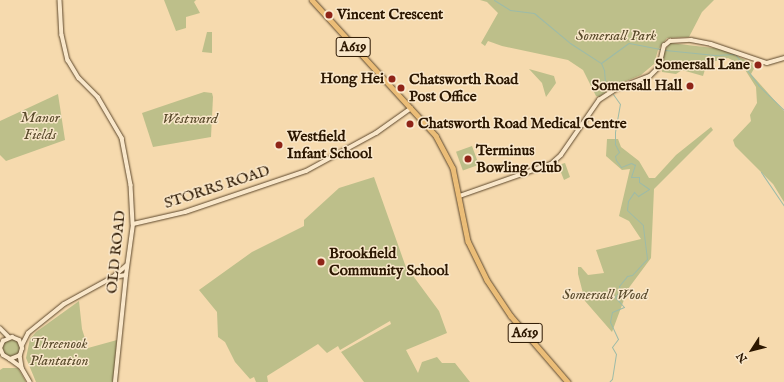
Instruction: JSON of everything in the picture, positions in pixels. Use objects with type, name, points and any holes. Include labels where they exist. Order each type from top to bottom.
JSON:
[{"type":"highway","name":"A619","points":[[312,0],[426,123],[444,149],[453,168],[460,196],[468,241],[487,280],[510,316],[568,382]]},
{"type":"main road","name":"STORRS ROAD","points":[[133,224],[184,212],[306,171],[376,133],[411,108]]},
{"type":"main road","name":"OLD ROAD","points":[[126,275],[133,224]]},
{"type":"main road","points":[[28,333],[22,345],[20,355],[10,359],[2,357],[0,350],[3,341],[9,337],[15,337],[28,333],[64,304],[112,277],[127,265]]},
{"type":"main road","points":[[112,277],[126,275]]},
{"type":"main road","points":[[15,337],[22,345]]},
{"type":"street","name":"OLD ROAD","points":[[60,0],[62,35],[68,60],[79,78],[98,97],[122,138],[131,185],[133,224]]},
{"type":"street","points":[[460,196],[551,164],[561,155],[596,103],[616,89],[650,76],[659,67],[664,46],[675,39],[691,40],[730,48],[767,63],[784,58]]},
{"type":"street","name":"OLD ROAD","points":[[115,382],[126,275]]},
{"type":"street","points":[[1,329],[9,337]]},
{"type":"street","points":[[1,329],[3,341]]},
{"type":"street","points":[[20,355],[22,368],[30,382]]},
{"type":"street","points":[[10,359],[22,368]]},
{"type":"green space","points":[[164,0],[196,0],[194,2],[200,13],[186,17],[186,28],[176,31]]},
{"type":"green space","name":"Somersall Park","points":[[480,0],[714,0],[702,12],[689,37],[667,38],[658,50],[654,64],[641,75],[614,86],[599,97],[596,96],[583,70],[568,60],[502,46],[488,41],[485,46],[481,43],[498,13],[487,2]]},
{"type":"green space","points":[[207,32],[212,32],[212,53],[202,52]]},
{"type":"green space","points":[[670,43],[722,49],[756,65],[751,74],[784,111],[784,202],[773,184],[735,146],[733,140],[751,121],[750,115],[757,103],[756,87],[742,65],[728,58],[707,63],[703,76],[682,70],[676,74],[662,72],[663,53]]},
{"type":"green space","points":[[529,69],[554,76],[556,83],[546,97],[542,83]]},
{"type":"green space","name":"Westward","points":[[204,92],[212,93],[213,97],[211,137],[153,147],[142,113]]},
{"type":"green space","name":"Manor Fields","points":[[58,94],[65,140],[6,161],[0,155],[0,121]]},
{"type":"green space","name":"Somersall Wood","points":[[711,127],[713,130],[654,189],[651,258],[628,289],[612,332],[585,301],[578,274],[578,267],[581,267],[588,275],[604,273],[596,250],[641,239],[629,221],[619,216],[630,169],[622,170],[606,156],[607,139],[618,139],[621,147],[639,161],[649,178],[655,178],[676,155]]},
{"type":"green space","name":"Terminus Bowling Club","points":[[472,146],[479,165],[463,171],[456,152]]},
{"type":"green space","points":[[565,163],[570,177],[564,180],[558,165]]},
{"type":"green space","name":"Brookfield Community School","points":[[374,177],[408,273],[411,273],[439,311],[447,333],[406,350],[418,373],[422,362],[437,357],[442,363],[455,363],[470,382],[364,382],[341,352],[391,324],[390,321],[340,350],[338,346],[327,353],[318,344],[267,376],[268,382],[256,382],[254,377],[250,379],[235,362],[225,342],[218,337],[217,312],[199,290],[252,252],[304,226],[304,220],[339,188]]},
{"type":"green space","name":"Threenook Plantation","points":[[79,301],[82,329],[88,348],[117,340],[113,382],[36,382],[26,358],[30,339],[36,332]]},
{"type":"green space","points":[[11,339],[17,342],[20,348],[17,354],[11,357],[5,354],[2,348],[5,342]]},
{"type":"green space","points":[[3,368],[18,368],[26,382],[0,382],[0,370]]},
{"type":"waterway","points":[[494,0],[510,10],[534,13],[570,43],[601,63],[629,43],[661,49]]},
{"type":"waterway","points":[[665,50],[715,55],[735,54],[758,85],[784,110]]},
{"type":"waterway","points":[[601,63],[604,70],[605,81],[611,91]]},
{"type":"waterway","points":[[609,382],[612,379],[616,354],[612,347],[618,339],[610,322],[612,312],[624,307],[615,297],[620,291],[619,286],[627,276],[632,275],[647,259],[643,225],[627,210],[628,201],[634,192],[638,196],[649,189],[639,182],[639,177],[631,177],[635,165],[631,163],[621,167],[616,160],[615,156],[619,152],[615,144],[615,132],[620,104],[613,94]]},
{"type":"waterway","points":[[761,172],[784,206]]},
{"type":"place","name":"Vincent Crescent","points":[[329,15]]},
{"type":"place","name":"Somersall Lane","points":[[758,65]]},
{"type":"place","name":"Hong Hei","points":[[392,79]]},
{"type":"place","name":"Somersall Hall","points":[[690,86]]},
{"type":"place","name":"Chatsworth Road Post Office","points":[[401,88]]},
{"type":"place","name":"Chatsworth Road Medical Centre","points":[[410,124]]},
{"type":"place","name":"Westfield Infant School","points":[[279,145]]},
{"type":"place","name":"Terminus Bowling Club","points":[[468,159]]},
{"type":"place","name":"Brookfield Community School","points":[[321,262]]}]
